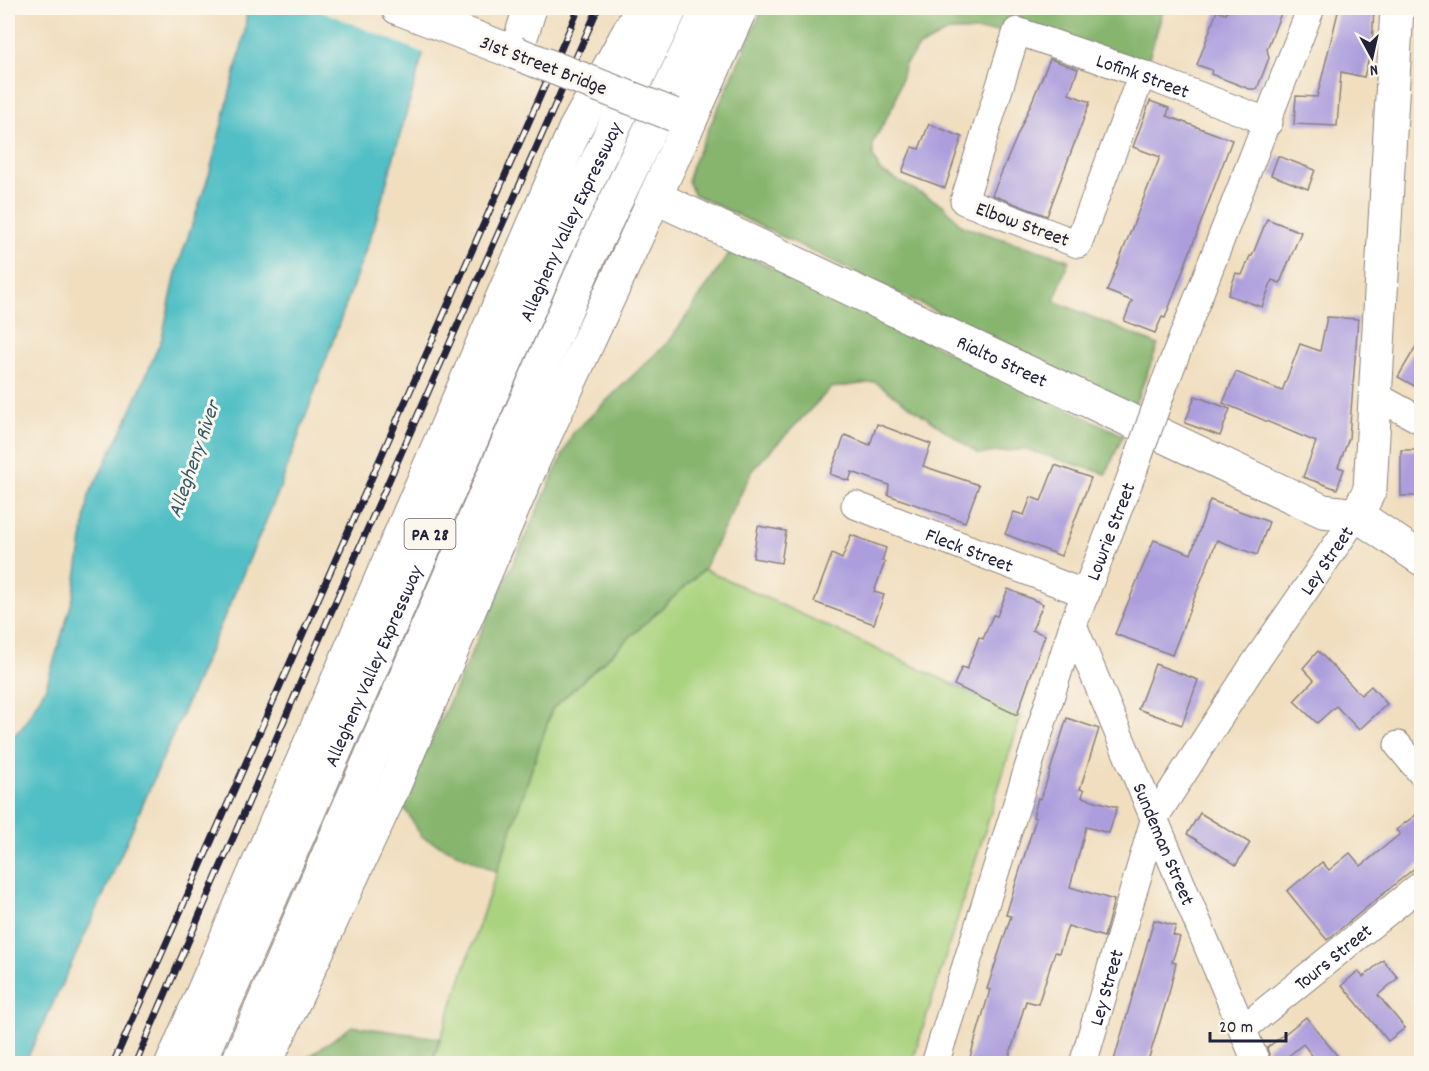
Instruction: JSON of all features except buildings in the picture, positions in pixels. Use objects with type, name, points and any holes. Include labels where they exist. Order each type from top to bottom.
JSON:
[{"type":"main road","name":"31st Street Bridge","points":[[398,8],[682,118]]},
{"type":"main road","points":[[516,53],[530,8]]},
{"type":"main road","points":[[172,1064],[575,129],[642,8]]},
{"type":"main road","name":"Allegheny Valley Expressway","points":[[198,1064],[556,247],[670,8]]},
{"type":"main road","name":"Allegheny Valley Expressway","points":[[237,1064],[584,269],[708,8]]},
{"type":"main road","points":[[265,1064],[393,788],[535,457],[655,197],[682,118],[741,8]]},
{"type":"main road","name":"Ley Street","points":[[1357,515],[1370,489],[1397,8]]},
{"type":"main road","name":"Rialto Street","points":[[655,197],[1323,511],[1357,515],[1422,559]]},
{"type":"street","name":"Lowrie Street","points":[[935,1064],[1073,625],[1164,385],[1269,122],[1311,8]]},
{"type":"street","name":"Lofink Street","points":[[1017,31],[1142,74],[1269,122]]},
{"type":"street","name":"Elbow Street","points":[[1017,31],[964,201],[1078,244],[1142,74]]},
{"type":"street","points":[[1376,396],[1422,421]]},
{"type":"street","name":"Fleck Street","points":[[855,505],[1086,594]]},
{"type":"street","name":"Ley Street","points":[[1083,1064],[1155,817],[1250,670],[1357,515]]},
{"type":"street","name":"Sundeman Street","points":[[1073,625],[1244,1028],[1257,1064]]},
{"type":"street","points":[[1398,745],[1422,774]]},
{"type":"street","name":"Tours Street","points":[[1244,1028],[1422,884]]},
{"type":"green space","points":[[763,8],[1164,8],[1149,57],[1132,71],[1017,31],[949,31],[919,47],[905,64],[895,102],[873,143],[873,156],[880,171],[943,205],[962,226],[1069,260],[1054,301],[1158,345],[1134,407],[694,194],[688,181],[691,168]]},
{"type":"green space","points":[[732,249],[1123,435],[1106,474],[1025,449],[979,454],[875,382],[831,388],[753,469],[704,569],[552,709],[497,872],[422,837],[402,804],[573,433],[671,339]]},
{"type":"green space","points":[[704,569],[1021,716],[912,1063],[432,1064],[552,709]]},
{"type":"green space","points":[[352,1026],[440,1038],[432,1063],[300,1063]]},
{"type":"water","name":"Allegheny River","points":[[247,8],[436,8],[374,227],[278,493],[100,903],[25,1063],[8,1063],[8,740],[22,728],[46,687],[73,598],[89,495],[126,422],[162,338],[177,269],[209,175],[245,33]]},
{"type":"pier","points":[[314,8],[439,8],[426,54]]},
{"type":"railway","points":[[113,1064],[579,8]]},
{"type":"railway","points":[[135,1064],[348,573],[598,8]]}]
